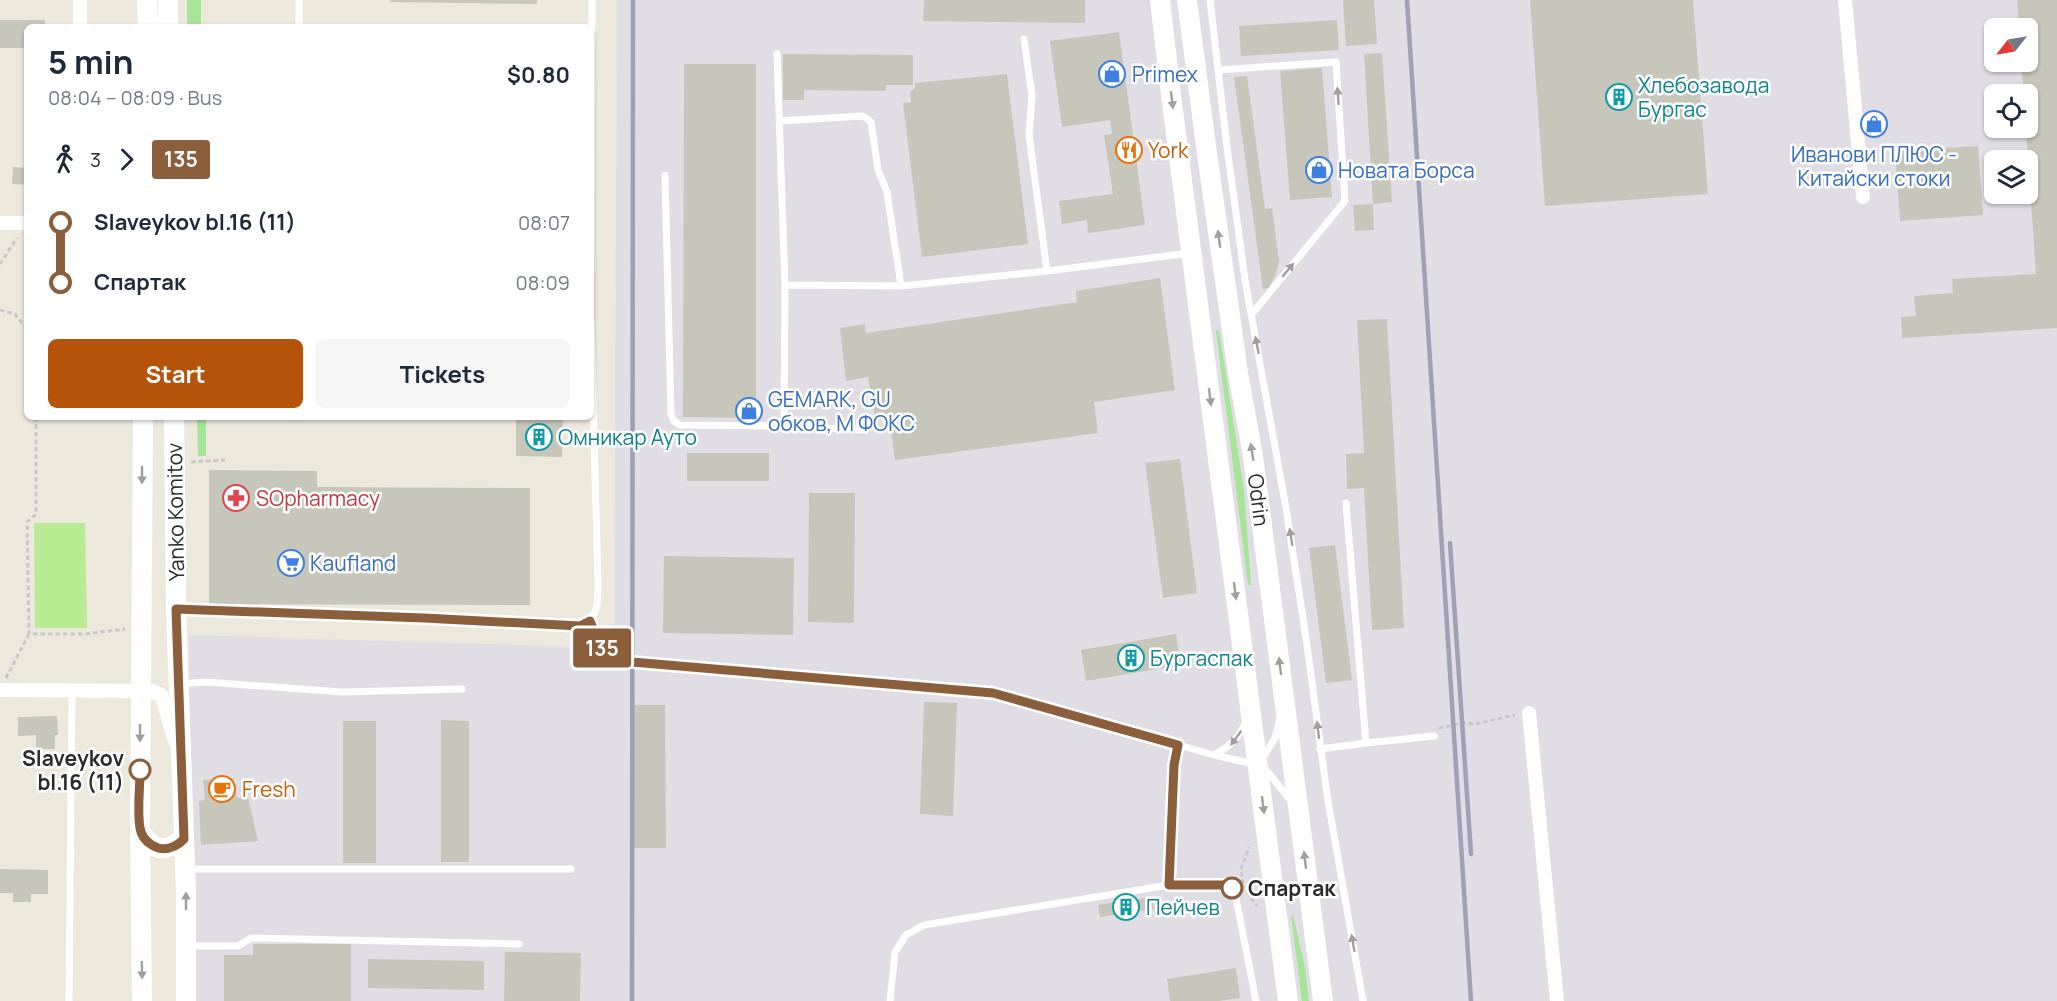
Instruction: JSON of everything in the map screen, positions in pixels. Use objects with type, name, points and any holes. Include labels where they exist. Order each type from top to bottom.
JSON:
[{"type":"main road","points":[[147,0],[148,24]]},
{"type":"main road","points":[[168,0],[168,24]]},
{"type":"main road","name":"Odrin","points":[[1160,0],[1288,1001]]},
{"type":"main road","name":"Odrin","points":[[1187,0],[1238,373],[1253,456],[1323,1001]]},
{"type":"main road","points":[[1192,252],[1213,271],[1226,348],[1238,373]]},
{"type":"main road","name":"Yanko Komitov","points":[[142,1001],[140,831],[143,420]]},
{"type":"main road","name":"Yanko Komitov","points":[[174,420],[178,685],[186,869],[186,1001]]},
{"type":"main road","points":[[140,831],[147,842],[155,848],[172,848],[184,839]]},
{"type":"street","points":[[80,0],[80,24]]},
{"type":"street","points":[[1845,0],[1863,196]]},
{"type":"street","points":[[0,223],[24,223]]},
{"type":"street","points":[[2,685],[141,692]]},
{"type":"street","name":"Yanko Komitov","points":[[141,692],[153,691],[161,695],[171,732],[180,751]]},
{"type":"street","points":[[1529,712],[1557,1001]]},
{"type":"lane","points":[[299,0],[299,24]]},
{"type":"lane","points":[[592,0],[592,24]]},
{"type":"lane","points":[[1210,0],[1245,280],[1286,508],[1320,749],[1363,1001]]},
{"type":"lane","points":[[1024,39],[1032,96],[1029,134],[1047,272]]},
{"type":"lane","points":[[777,54],[786,285],[784,426]]},
{"type":"lane","points":[[1218,70],[1336,62],[1345,201],[1251,315]]},
{"type":"lane","points":[[780,121],[863,116],[872,122],[878,170],[887,192],[901,286]]},
{"type":"lane","points":[[665,175],[671,414],[674,421],[680,425],[784,426],[864,430]]},
{"type":"lane","points":[[786,285],[901,286],[1047,272],[1192,252]]},
{"type":"lane","points":[[176,609],[580,626],[590,621],[596,611],[598,585],[594,420]]},
{"type":"lane","points":[[1346,502],[1366,743]]},
{"type":"lane","points":[[590,621],[602,648],[615,657],[632,662],[993,693],[1214,756],[1258,765],[1273,777],[1299,811]]},
{"type":"lane","points":[[178,685],[205,682],[342,692],[462,689]]},
{"type":"lane","points":[[69,1001],[72,690]]},
{"type":"lane","points":[[1258,765],[1275,738],[1284,701]]},
{"type":"lane","points":[[1214,756],[1231,746],[1239,737],[1250,712]]},
{"type":"lane","points":[[1320,749],[1434,736]]},
{"type":"lane","points":[[1169,885],[1174,765],[1178,745]]},
{"type":"lane","points":[[186,869],[571,869]]},
{"type":"lane","points":[[890,1001],[895,952],[906,935],[924,925],[1169,885],[1227,885],[1232,888],[1235,893],[1256,1001]]},
{"type":"lane","points":[[186,946],[238,946],[251,938],[519,944]]},
{"type":"path","points":[[0,264],[24,228]]},
{"type":"path","points":[[0,310],[15,314],[24,325]]},
{"type":"path","points":[[2,685],[29,634],[27,522],[36,514],[36,420]]},
{"type":"path","points":[[185,462],[225,460]]},
{"type":"path","points":[[29,634],[85,634],[128,628]]},
{"type":"path","points":[[1434,736],[1440,728],[1452,724],[1475,724],[1529,712]]},
{"type":"shaded area","points":[[617,0],[2057,0],[2057,1001],[189,1001],[189,635],[614,648]]},
{"type":"green space","points":[[187,0],[201,0],[201,24],[187,24]]},
{"type":"green space","points":[[1219,330],[1244,490],[1251,585],[1248,585],[1216,331]]},
{"type":"green space","points":[[197,420],[206,420],[206,456],[198,456]]},
{"type":"green space","points":[[34,523],[85,523],[87,628],[35,628]]},
{"type":"green space","points":[[1293,915],[1305,967],[1309,1001],[1302,1001],[1291,916]]},
{"type":"building","points":[[390,0],[537,0],[537,4],[390,2]]},
{"type":"building","points":[[924,0],[1085,0],[1085,23],[923,21]]},
{"type":"building","points":[[1343,0],[1374,0],[1377,44],[1346,46]]},
{"type":"building","name":"Хлебозавода Бургас","points":[[1530,0],[1693,0],[1708,194],[1545,206]]},
{"type":"building","points":[[2017,0],[2057,0],[2057,328],[1902,338],[1901,317],[1916,316],[1914,296],[1953,293],[1952,279],[2036,274],[2031,204],[2038,204],[2038,150],[2028,150],[2027,138],[2038,138],[2038,84],[2023,84],[2022,72],[2038,72],[2038,18],[2018,18]]},
{"type":"building","points":[[0,20],[45,20],[45,24],[24,24],[24,48],[0,48]]},
{"type":"building","points":[[1337,20],[1339,50],[1241,56],[1239,26]]},
{"type":"building","points":[[1119,32],[1145,225],[1088,233],[1087,220],[1062,224],[1059,201],[1113,194],[1104,135],[1112,134],[1110,120],[1062,127],[1050,41]]},
{"type":"building","points":[[1382,53],[1392,202],[1373,204],[1364,54]]},
{"type":"building","points":[[783,54],[913,55],[913,85],[886,85],[886,91],[804,90],[804,100],[783,100]]},
{"type":"building","points":[[684,64],[756,64],[756,418],[683,417]]},
{"type":"building","points":[[1322,68],[1332,197],[1290,200],[1280,71]]},
{"type":"building","points":[[1007,74],[1028,244],[922,257],[903,103],[911,102],[910,92],[915,88],[915,83]]},
{"type":"building","points":[[1247,76],[1265,209],[1272,208],[1279,261],[1269,288],[1263,289],[1234,77]]},
{"type":"building","points":[[1978,146],[1983,215],[1900,221],[1895,151]]},
{"type":"building","points":[[13,167],[24,168],[24,185],[12,184]]},
{"type":"building","points":[[1373,204],[1374,230],[1355,231],[1353,205]]},
{"type":"building","points":[[1160,278],[1175,390],[1094,402],[1098,433],[895,460],[889,415],[875,418],[868,377],[846,381],[840,328],[865,324],[866,333],[1077,302],[1076,291]]},
{"type":"building","points":[[1387,319],[1404,628],[1372,630],[1364,488],[1347,489],[1346,454],[1364,453],[1357,320]]},
{"type":"building","name":"Омникар Ауто","points":[[516,420],[563,420],[562,457],[516,456]]},
{"type":"building","points":[[687,453],[769,453],[769,481],[687,481]]},
{"type":"building","points":[[1180,459],[1197,593],[1163,598],[1145,463]]},
{"type":"building","points":[[209,470],[317,471],[317,487],[530,488],[530,605],[209,604]]},
{"type":"building","points":[[809,493],[855,493],[854,623],[808,622]]},
{"type":"building","points":[[1335,545],[1352,680],[1326,683],[1309,548]]},
{"type":"building","points":[[664,556],[794,558],[793,635],[663,633]]},
{"type":"building","name":"Бургаспак","points":[[1176,634],[1181,665],[1086,681],[1081,650]]},
{"type":"building","points":[[924,702],[957,703],[953,816],[920,814]]},
{"type":"building","points":[[632,705],[665,705],[666,848],[633,848]]},
{"type":"building","points":[[57,716],[58,735],[55,735],[55,749],[36,749],[36,735],[18,736],[18,717]]},
{"type":"building","points":[[441,720],[469,721],[469,862],[441,862]]},
{"type":"building","points":[[343,721],[376,721],[376,863],[343,863]]},
{"type":"building","points":[[233,778],[237,798],[248,797],[258,841],[201,845],[199,801],[205,800],[203,780]]},
{"type":"building","points":[[0,869],[48,870],[48,894],[31,894],[31,902],[13,902],[13,893],[0,893]]},
{"type":"building","name":"Пейчев","points":[[1152,897],[1154,909],[1100,917],[1098,905]]},
{"type":"building","points":[[253,944],[351,944],[351,1001],[224,1001],[224,955],[253,955]]},
{"type":"building","points":[[505,952],[581,953],[580,1001],[504,1001]]},
{"type":"building","points":[[368,959],[484,961],[484,990],[368,988]]},
{"type":"building","points":[[1236,968],[1240,998],[1219,1001],[1170,1001],[1167,979]]},
{"type":"railway","points":[[632,1001],[633,0]]},
{"type":"railway","points":[[1407,0],[1471,1001]]},
{"type":"railway","points":[[1450,543],[1471,854]]},
{"type":"bus line","name":"135","points":[[140,770],[140,831],[147,842],[155,848],[172,848],[184,839],[176,609],[580,626],[590,621],[602,648],[615,657],[632,662],[993,693],[1178,745],[1174,765],[1169,885],[1227,885],[1232,888]]},
{"type":"place","name":"Primex","points":[[1112,74]]},
{"type":"place","name":"Хлебозавода Бургас","points":[[1619,97]]},
{"type":"place","name":"Иванови ПЛЮС - Китайски стоки","points":[[1874,124]]},
{"type":"place","name":"York","points":[[1129,150]]},
{"type":"place","name":"Новата Борса","points":[[1319,170]]},
{"type":"place","name":"GEMARK, GU обков, М ФОКС","points":[[749,411]]},
{"type":"place","name":"Омникар Ауто","points":[[539,437]]},
{"type":"place","name":"SOpharmacy","points":[[236,498]]},
{"type":"place","name":"Kaufland","points":[[291,563]]},
{"type":"place","name":"Бургаспак","points":[[1131,658]]},
{"type":"place","name":"Slaveykov bl.16 (11)","points":[[140,770]]},
{"type":"place","name":"Fresh","points":[[222,789]]},
{"type":"place","name":"Спартак","points":[[1232,888]]},
{"type":"place","name":"Пейчев","points":[[1126,907]]}]
